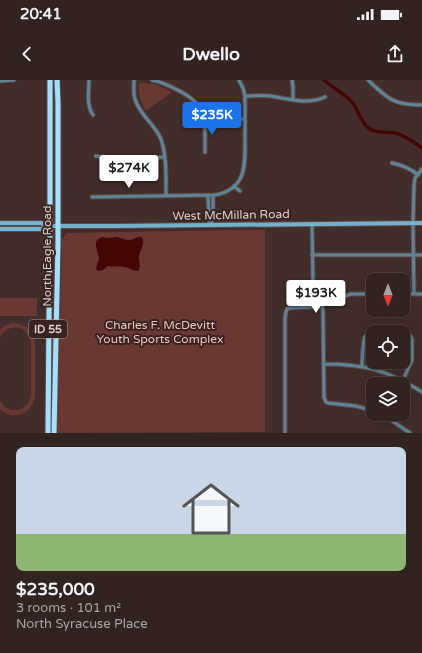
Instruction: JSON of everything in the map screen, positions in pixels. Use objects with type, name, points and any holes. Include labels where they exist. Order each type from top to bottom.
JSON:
[{"type":"highway","name":"North Eagle Road","points":[[48,433],[50,80]]},
{"type":"highway","name":"North Eagle Road","points":[[54,433],[58,226],[57,80]]},
{"type":"main road","name":"West McMillan Road","points":[[0,223],[40,223],[50,226],[422,223]]},
{"type":"main road","name":"West McMillan Road","points":[[0,229],[41,229],[50,226]]},
{"type":"street","points":[[0,81],[14,80]]},
{"type":"street","points":[[89,80],[89,108],[93,115]]},
{"type":"street","points":[[134,80],[134,94],[136,102],[159,135],[162,143],[166,171],[166,196]]},
{"type":"street","points":[[152,80],[166,85],[190,98],[212,117],[224,119],[245,119]]},
{"type":"street","points":[[92,196],[208,196],[222,193],[234,186],[240,178],[244,167],[245,96],[239,80]]},
{"type":"street","points":[[292,80],[293,100]]},
{"type":"street","points":[[368,80],[384,95],[394,101],[403,104],[422,105]]},
{"type":"street","points":[[245,96],[265,96],[293,100],[315,100],[325,97]]},
{"type":"street","points":[[204,152],[205,126],[212,117]]},
{"type":"street","points":[[96,156],[111,158],[154,158],[164,156]]},
{"type":"street","points":[[392,163],[404,166],[414,171],[418,175]]},
{"type":"street","points":[[414,294],[414,186],[415,178],[422,169]]},
{"type":"street","points":[[234,186],[240,191]]},
{"type":"street","points":[[211,225],[213,218],[213,195]]},
{"type":"street","points":[[208,196],[208,218],[211,225]]},
{"type":"street","points":[[312,224],[313,281],[315,290],[322,303],[323,312],[324,396],[326,402],[332,404],[356,406],[366,409]]},
{"type":"street","points":[[312,255],[422,255]]},
{"type":"street","points":[[285,433],[285,314],[287,309],[309,307],[351,294],[366,294]]},
{"type":"street","points":[[410,294],[422,294]]},
{"type":"street","points":[[362,366],[364,340],[366,335]]},
{"type":"street","points":[[410,335],[412,340],[412,360],[410,364]]},
{"type":"street","points":[[324,364],[362,366],[386,372],[397,377]]},
{"type":"street","points":[[410,384],[422,392]]},
{"type":"street","points":[[392,421],[410,433]]},
{"type":"green space","points":[[141,83],[155,84],[172,92],[146,111],[139,96],[139,85]]},
{"type":"green space","name":"Charles F. McDevitt Youth Sports Complex","points":[[265,230],[265,432],[57,433],[62,239],[67,233]]},
{"type":"green space","points":[[0,298],[37,298],[37,316],[0,316]]},
{"type":"green space","points":[[12,323],[20,324],[30,330],[35,341],[35,398],[29,409],[15,415],[5,413],[0,409],[0,401],[8,409],[18,410],[29,401],[31,395],[31,343],[26,332],[18,328],[8,329],[0,337],[0,329]]},
{"type":"shaded area","points":[[102,237],[117,237],[130,240],[141,237],[143,244],[139,256],[140,267],[138,271],[125,267],[108,266],[103,270],[98,271],[96,269],[99,258],[96,242]]},
{"type":"waterway","points":[[324,80],[345,95],[354,104],[362,120],[370,129],[373,131],[392,132],[402,135],[422,148]]}]
